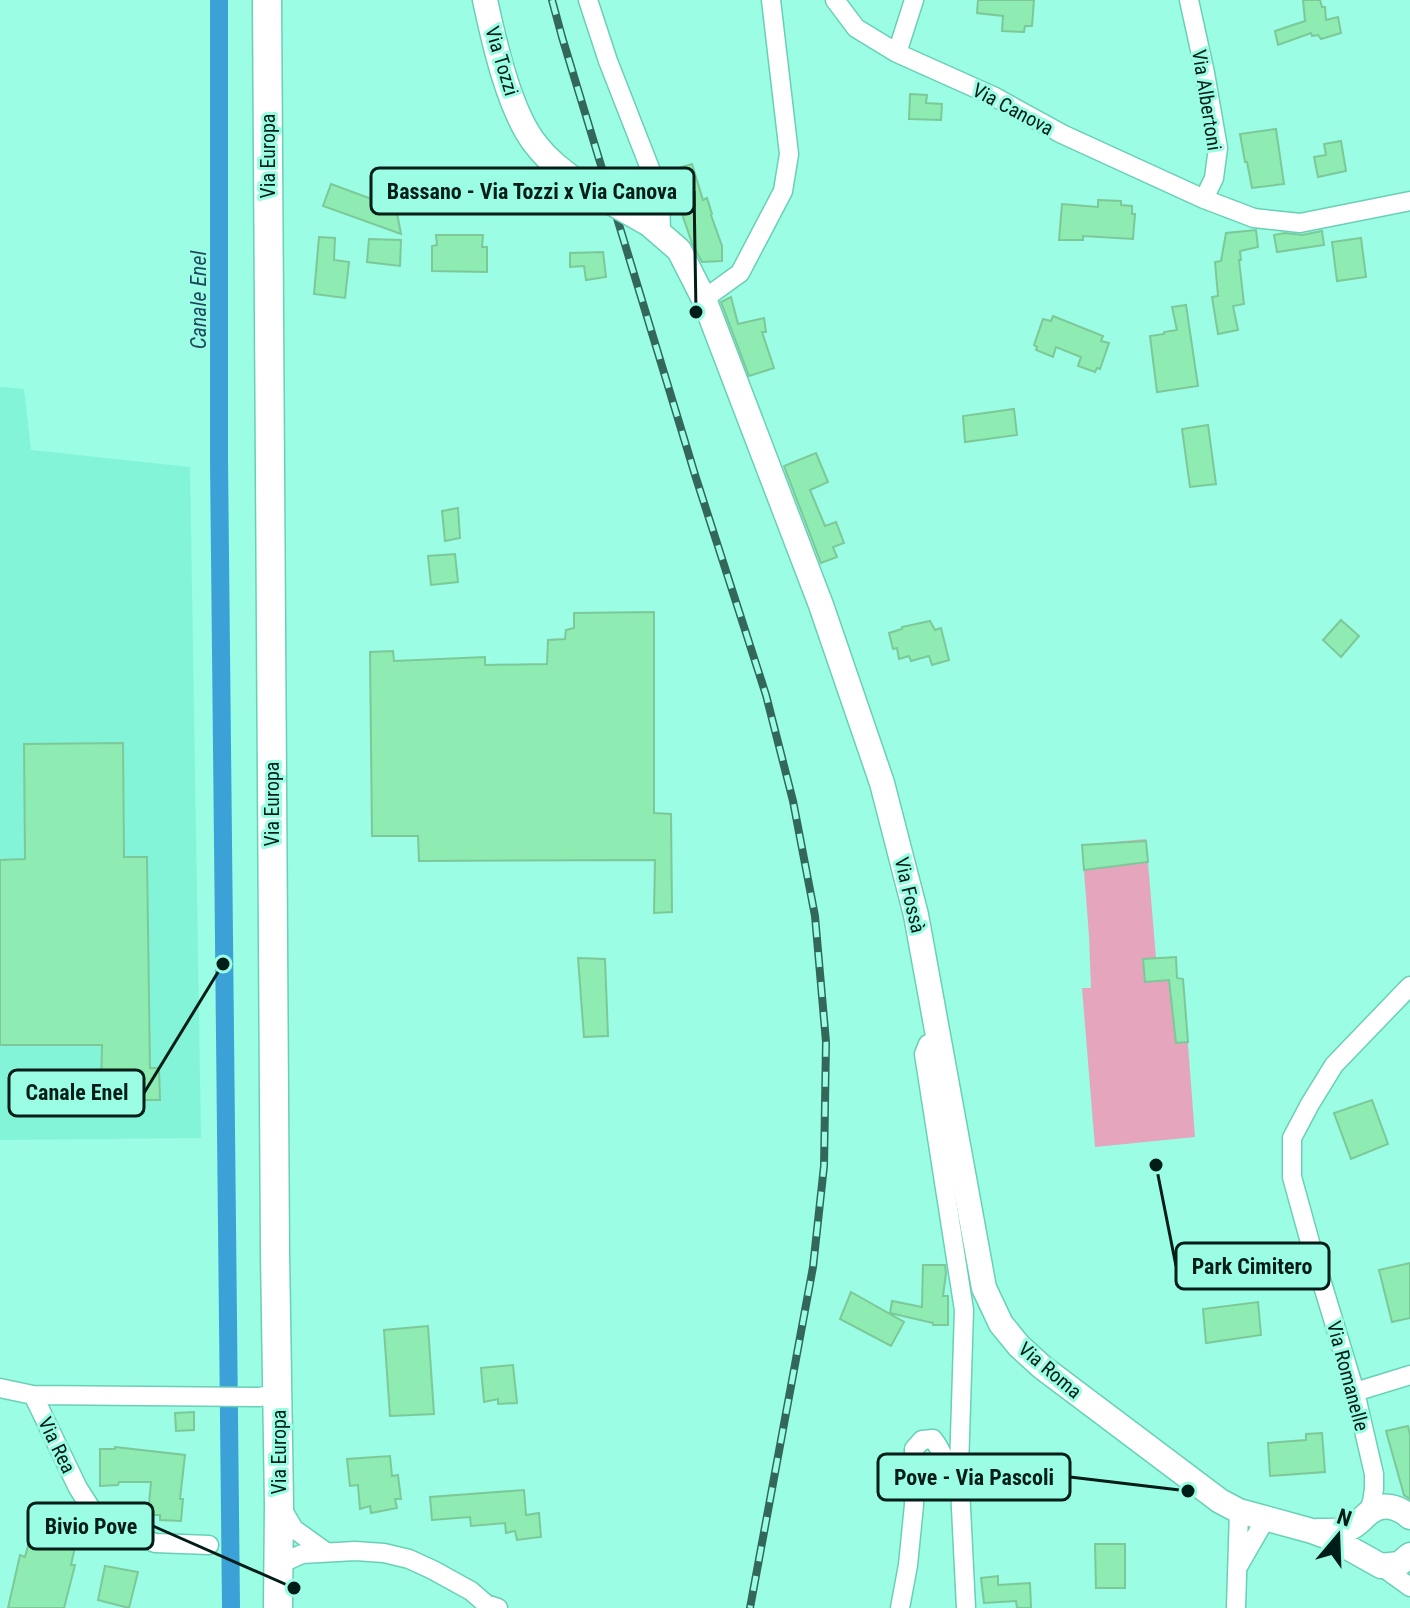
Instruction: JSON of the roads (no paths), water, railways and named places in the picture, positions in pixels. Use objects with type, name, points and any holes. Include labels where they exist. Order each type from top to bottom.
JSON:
[{"type":"main road","name":"Via Europa","points":[[267,0],[275,1253],[268,1395],[279,1505],[278,1608]]},
{"type":"main road","name":"Via Tozzi","points":[[485,0],[495,45],[520,122],[536,145],[555,166],[584,187],[655,229]]},
{"type":"main road","name":"Via Fossà","points":[[655,229],[679,250],[704,299],[821,605],[882,783],[916,915],[938,1040]]},
{"type":"main road","name":"Via Roma","points":[[938,1040],[984,1288],[1001,1324],[1019,1346],[1042,1367],[1220,1501],[1265,1520],[1331,1538],[1373,1561]]},
{"type":"main road","name":"Via Roma","points":[[1312,1531],[1349,1528],[1375,1508],[1384,1506],[1402,1512]]},
{"type":"main road","points":[[1364,1517],[1357,1530],[1357,1540],[1373,1561],[1399,1564],[1408,1557]]},
{"type":"street","points":[[588,0],[608,61],[660,194],[655,229]]},
{"type":"street","points":[[704,299],[740,273],[783,191],[789,154],[771,0]]},
{"type":"street","name":"Via Canova","points":[[835,0],[856,28],[897,53],[993,96],[1062,134],[1204,199],[1254,218],[1300,223],[1410,201]]},
{"type":"street","points":[[897,53],[914,0]]},
{"type":"street","name":"Via Albertoni","points":[[1189,0],[1218,148],[1214,178],[1204,199]]},
{"type":"street","name":"Via Romanelle","points":[[1374,1474],[1355,1392],[1292,1177],[1292,1138],[1334,1065],[1410,986]]},
{"type":"street","name":"Via Fossà","points":[[938,1040],[928,1044],[924,1054],[964,1310],[959,1468],[966,1608]]},
{"type":"street","points":[[1355,1392],[1410,1375]]},
{"type":"street","name":"Via Rea","points":[[0,1388],[33,1395],[268,1395]]},
{"type":"street","name":"Via Rea","points":[[33,1395],[78,1488],[102,1519],[155,1543],[209,1545]]},
{"type":"street","points":[[900,1608],[914,1505],[914,1449],[922,1440],[933,1439],[941,1449],[948,1469],[956,1561],[964,1584]]},
{"type":"street","points":[[1374,1474],[1385,1497],[1402,1512]]},
{"type":"street","points":[[1364,1517],[1374,1489],[1374,1474]]},
{"type":"street","points":[[279,1505],[294,1529],[326,1552]]},
{"type":"street","points":[[1236,1608],[1239,1511]]},
{"type":"street","points":[[1238,1568],[1265,1520]]},
{"type":"street","points":[[278,1565],[302,1554],[384,1553],[409,1559],[433,1570],[471,1591],[486,1604],[498,1608]]},
{"type":"street","points":[[1408,1557],[1410,1586]]},
{"type":"street","points":[[1373,1561],[1410,1586]]},
{"type":"waterway","name":"Canale Enel","points":[[219,0],[219,460],[231,1608]]},
{"type":"railway","points":[[552,0],[696,478],[766,695],[793,801],[815,916],[826,1042],[824,1166],[813,1267],[750,1608]]},
{"type":"place","name":"Bassano - Via Tozzi x Via Canova","points":[[696,312]]},
{"type":"place","name":"Canale Enel","points":[[223,964]]},
{"type":"place","name":"Park Cimitero","points":[[1156,1165]]},
{"type":"place","name":"Pove - Via Pascoli","points":[[1188,1491]]},
{"type":"place","name":"Bivio Pove","points":[[294,1588]]}]
